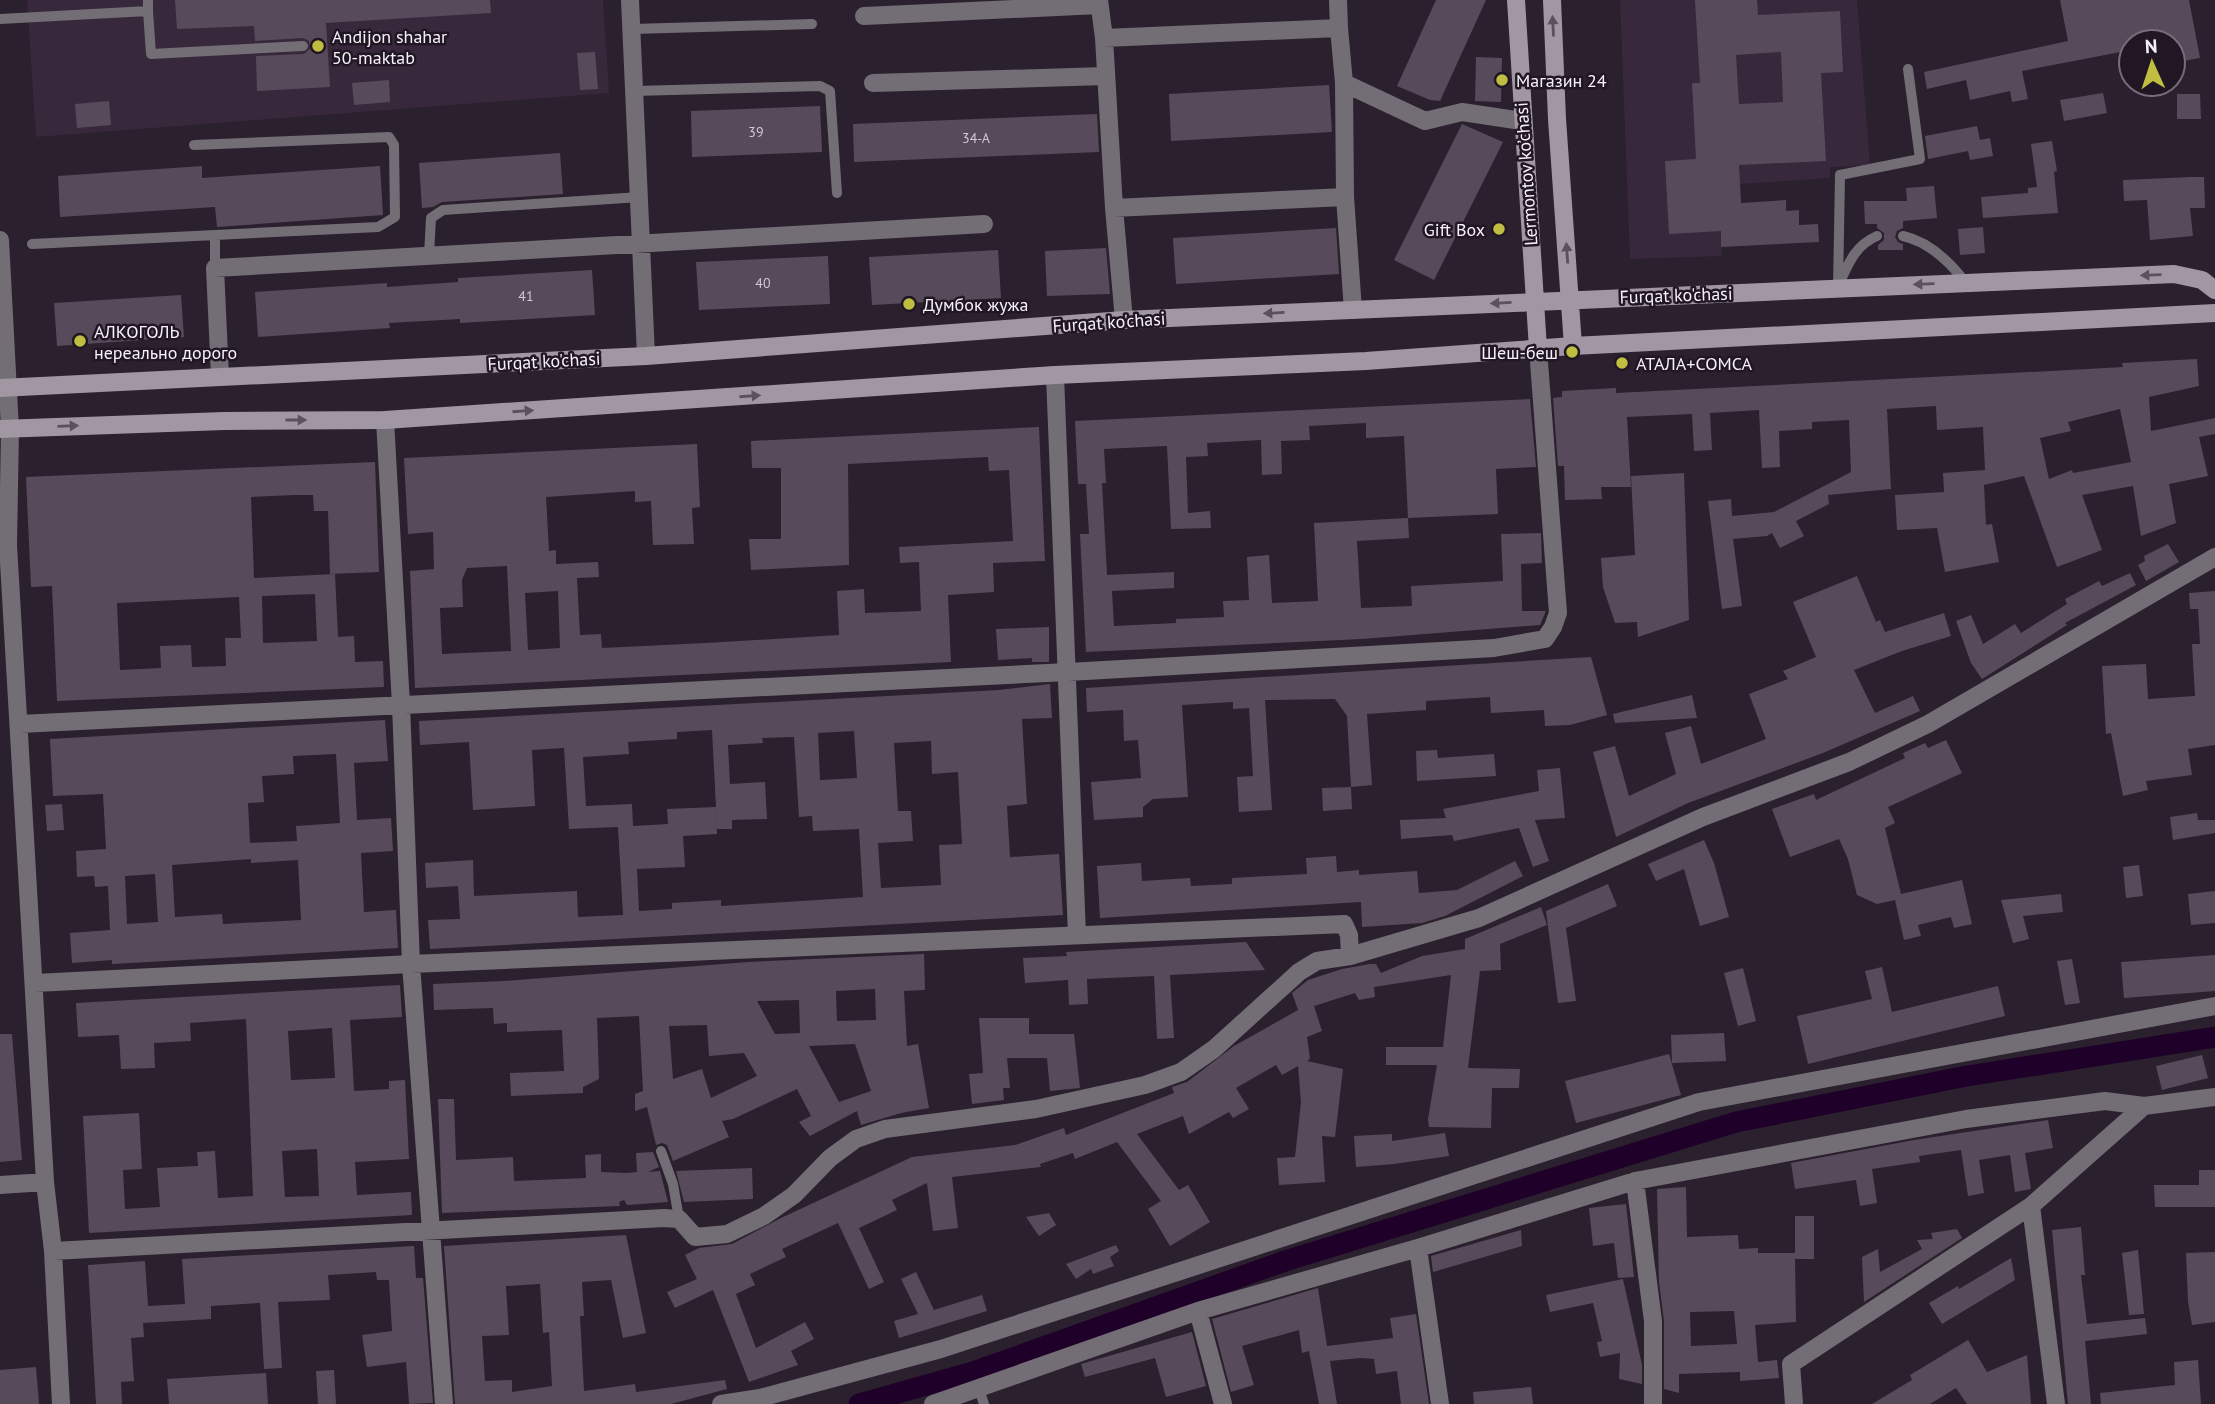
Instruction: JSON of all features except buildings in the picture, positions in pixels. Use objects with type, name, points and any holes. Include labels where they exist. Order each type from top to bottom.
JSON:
[{"type":"main road","name":"Lermontov ko’chasi","points":[[1516,0],[1538,349]]},
{"type":"main road","name":"Lermontov ko’chasi","points":[[1552,0],[1573,346]]},
{"type":"main road","name":"Furqat ko'chasi","points":[[4,388],[646,356],[1124,320],[1570,299],[2174,274],[2203,280],[2215,290]]},
{"type":"main road","points":[[5,429],[224,421],[385,420],[1055,375],[1366,361],[1573,346],[2215,313]]},
{"type":"street","points":[[630,0],[646,356]]},
{"type":"street","points":[[1338,0],[1344,83],[1345,197],[1353,310]]},
{"type":"street","points":[[864,16],[1099,3],[1104,38],[1124,320]]},
{"type":"street","points":[[1104,38],[1339,28]]},
{"type":"street","points":[[873,83],[1105,76]]},
{"type":"street","points":[[1344,83],[1426,121],[1462,112],[1522,121]]},
{"type":"street","points":[[1114,208],[1345,197]]},
{"type":"street","points":[[220,377],[215,268],[984,224]]},
{"type":"street","points":[[0,240],[8,545],[45,1182],[53,1251],[61,1404]]},
{"type":"street","points":[[20,724],[1068,672],[1494,648],[1545,639],[1558,613],[1538,349]]},
{"type":"street","points":[[1055,375],[1077,935]]},
{"type":"street","points":[[385,420],[401,705],[411,964],[444,1404]]},
{"type":"street","points":[[53,1251],[664,1218],[679,1219],[695,1237],[727,1234],[764,1216],[794,1195],[830,1158],[856,1139],[885,1129],[1037,1109],[1145,1085],[1181,1072],[1214,1049],[1299,972],[1317,961],[1350,956],[1479,918],[1703,817],[1849,762],[1928,724],[2215,557]]},
{"type":"street","points":[[34,983],[1343,924],[1349,935],[1350,956]]},
{"type":"street","points":[[721,1404],[760,1398],[941,1349],[1699,1102],[2215,1006]]},
{"type":"street","points":[[933,1404],[982,1396],[1198,1311],[1418,1248],[1635,1181],[1966,1119],[2105,1101],[2144,1106],[2215,1097]]},
{"type":"street","points":[[1794,1404],[1791,1364],[2031,1206],[2144,1106]]},
{"type":"street","points":[[1635,1181],[1653,1321],[1653,1404]]},
{"type":"street","points":[[0,1185],[45,1182]]},
{"type":"street","points":[[2031,1206],[2056,1404]]},
{"type":"street","points":[[1418,1248],[1440,1404]]},
{"type":"street","points":[[1198,1311],[1223,1404]]},
{"type":"lane","points":[[0,19],[148,5],[150,54],[303,46]]},
{"type":"lane","points":[[632,29],[812,24]]},
{"type":"lane","points":[[1838,288],[1840,175],[1920,159],[1908,69]]},
{"type":"lane","points":[[635,91],[820,86],[830,91],[837,193]]},
{"type":"lane","points":[[32,244],[378,227],[395,217],[394,145],[389,137],[194,145]]},
{"type":"lane","points":[[429,255],[431,218],[443,210],[640,197]]},
{"type":"lane","points":[[215,235],[215,268]]},
{"type":"lane","points":[[1838,288],[1854,253],[1877,236]]},
{"type":"lane","points":[[1903,236],[1912,238],[1950,262],[1966,283]]},
{"type":"lane","points":[[661,1151],[673,1184],[679,1219]]},
{"type":"shaded area","name":"Andijon shahar 50-maktab","points":[[27,0],[603,0],[609,93],[36,137]]},
{"type":"shaded area","points":[[1620,0],[1857,0],[1870,165],[1830,167],[1830,178],[1740,184],[1742,230],[1721,232],[1722,256],[1630,259]]},
{"type":"waterway","points":[[859,1404],[976,1371],[1285,1261],[1736,1122],[1967,1076],[2215,1037]]},
{"type":"place","name":"Andijon shahar 50-maktab","points":[[318,46]]},
{"type":"place","name":"Магазин 24","points":[[1502,80]]},
{"type":"place","name":"Gift Box","points":[[1499,229]]},
{"type":"place","name":"Думбок жужа","points":[[909,304]]},
{"type":"place","name":"АЛКОГОЛЬ нереально дорого","points":[[80,341]]},
{"type":"place","name":"Шеш-беш","points":[[1572,352]]},
{"type":"place","name":"АТАЛА+СОМСА","points":[[1622,363]]}]
